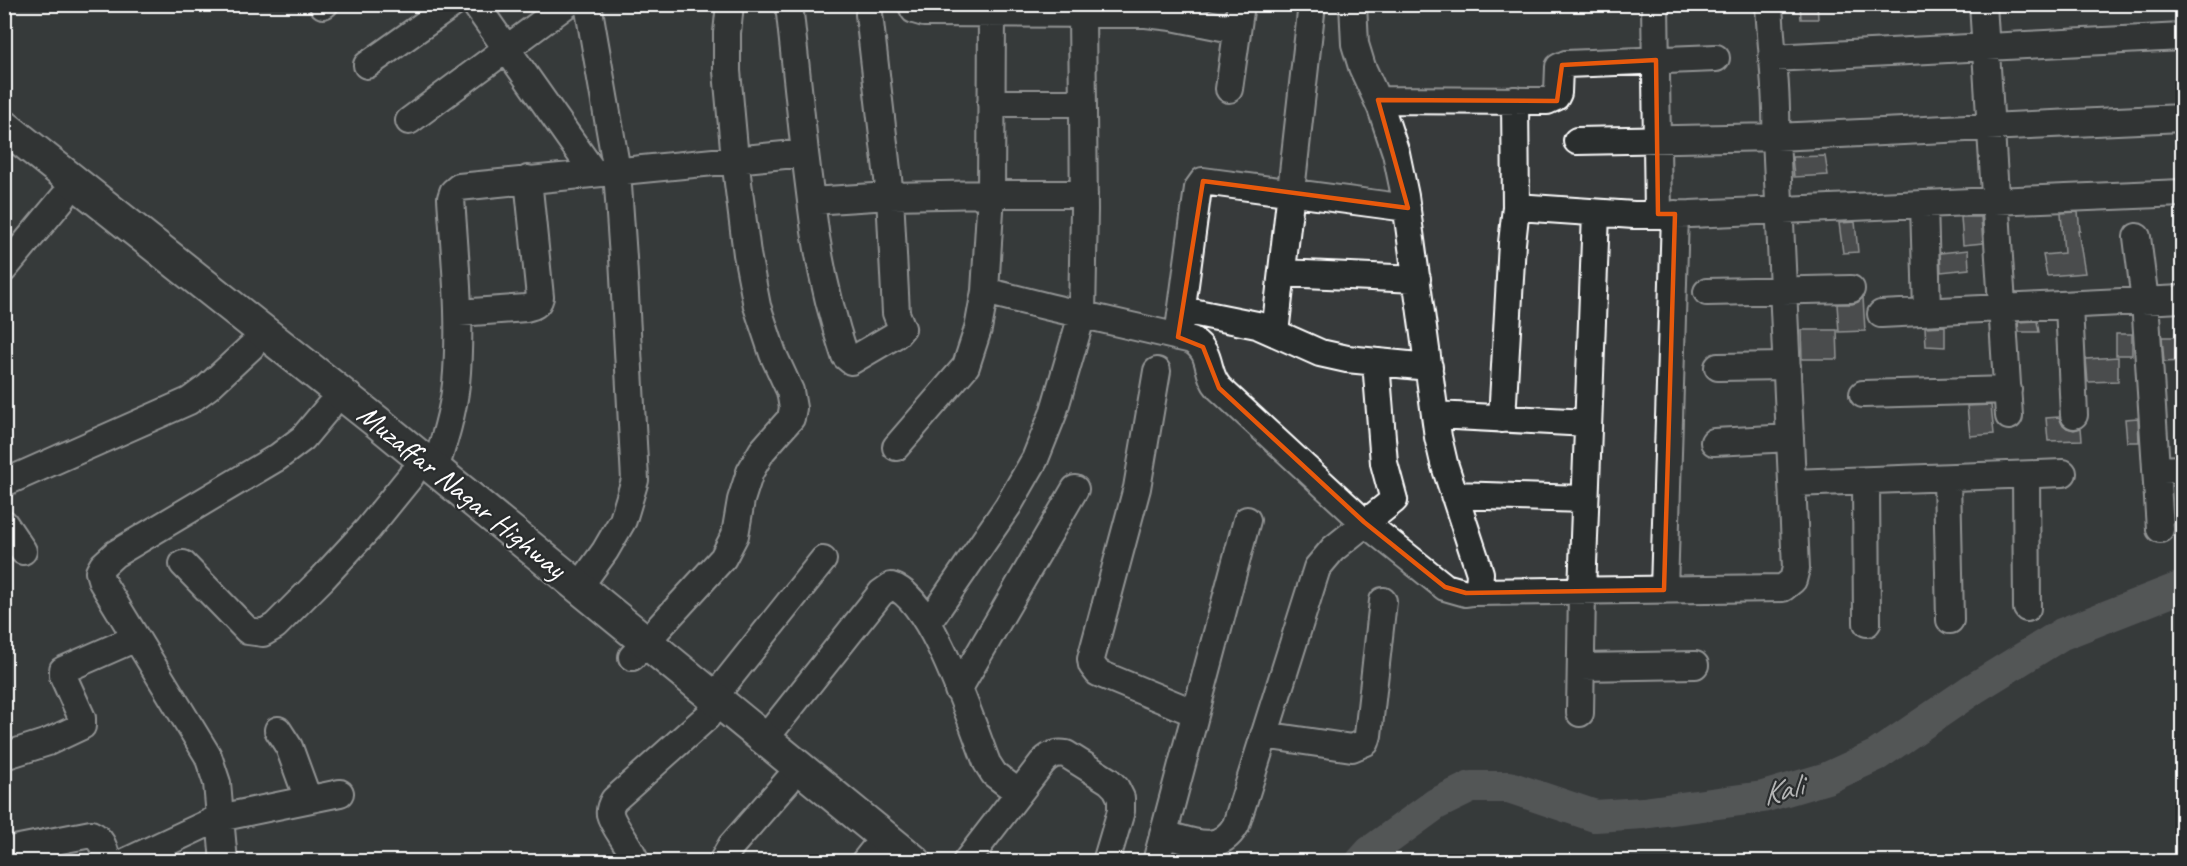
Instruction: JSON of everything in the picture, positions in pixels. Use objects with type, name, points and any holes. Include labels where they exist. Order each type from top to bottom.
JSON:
[{"type":"main road","name":"Muzaffar Nagar Highway","points":[[4,126],[711,707],[787,782],[873,858]]},
{"type":"main road","name":"Muzaffar Nagar Highway","points":[[4,151],[328,408],[423,472],[579,587],[640,650]]},
{"type":"main road","name":"Muzaffar Nagar Highway","points":[[711,707],[765,739],[915,861]]},
{"type":"street","points":[[367,65],[453,4]]},
{"type":"street","points":[[475,4],[507,50],[605,172]]},
{"type":"street","points":[[409,121],[567,4]]},
{"type":"street","points":[[579,587],[605,552],[623,520],[635,480],[624,270],[605,172],[588,4]]},
{"type":"street","points":[[640,650],[723,558],[735,535],[741,500],[750,472],[762,451],[791,418],[793,408],[790,391],[773,354],[757,306],[747,255],[727,71],[730,4]]},
{"type":"street","points":[[789,4],[816,249],[845,356],[851,361],[897,334],[902,328],[896,313],[890,196],[869,14]]},
{"type":"street","points":[[911,4],[918,12],[1155,15],[1237,30]]},
{"type":"street","points":[[1229,89],[1241,4]]},
{"type":"street","points":[[1275,333],[1312,4]]},
{"type":"street","points":[[1353,4],[1355,44],[1362,66],[1378,100],[1395,153],[1407,208],[1444,463],[1480,573],[1479,587],[1473,592]]},
{"type":"street","points":[[1655,4],[1657,140],[1667,214],[1664,590]]},
{"type":"street","points":[[985,291],[1192,340],[1203,347],[1209,363],[1210,376],[1219,388],[1365,522],[1445,587],[1466,593],[1783,588],[1793,580],[1796,568],[1776,137],[1778,106],[1769,4]]},
{"type":"street","points":[[1983,4],[2009,416]]},
{"type":"street","points":[[896,447],[966,366],[978,329],[985,291],[991,194],[992,13]]},
{"type":"street","points":[[928,623],[1008,506],[1035,459],[1053,414],[1082,315],[1084,194],[1082,13]]},
{"type":"street","points":[[1772,58],[2182,37]]},
{"type":"street","points":[[1378,100],[1547,101],[1556,97],[1558,93],[1559,67],[1562,65],[1716,58]]},
{"type":"street","points":[[1502,418],[1516,207],[1515,100]]},
{"type":"street","points":[[992,103],[1083,102]]},
{"type":"street","points":[[1577,141],[1776,137],[2182,118]]},
{"type":"street","points":[[183,564],[248,632],[263,633],[274,626],[322,579],[423,472],[449,425],[456,384],[459,313],[451,198],[453,192],[459,187],[805,153]]},
{"type":"street","points":[[459,313],[526,308],[539,303],[528,179]]},
{"type":"street","points":[[1178,337],[1200,183],[1207,181],[1407,208]]},
{"type":"street","points":[[1516,207],[1596,213],[1667,214],[2182,193]]},
{"type":"street","points":[[811,201],[890,196],[1084,194]]},
{"type":"street","points":[[4,269],[63,198]]},
{"type":"street","points":[[1924,204],[1928,311]]},
{"type":"street","points":[[1580,713],[1582,591],[1596,213]]},
{"type":"street","points":[[2137,237],[2145,301],[2160,529]]},
{"type":"street","points":[[1282,273],[1417,279]]},
{"type":"street","points":[[1707,292],[1851,289]]},
{"type":"street","points":[[1881,314],[2182,298]]},
{"type":"street","points":[[2069,305],[2074,415]]},
{"type":"street","points":[[1182,310],[1257,326],[1320,353],[1429,367]]},
{"type":"street","points":[[4,483],[189,401],[208,387],[250,347]]},
{"type":"street","points":[[1163,834],[1208,845],[1230,836],[1236,825],[1317,568],[1333,549],[1394,500],[1384,463],[1376,362]]},
{"type":"street","points":[[1718,367],[1787,366]]},
{"type":"street","points":[[1157,370],[1137,488],[1091,659],[1098,673],[1195,713]]},
{"type":"street","points":[[1863,394],[2008,390]]},
{"type":"street","points":[[224,861],[217,783],[208,756],[102,582],[99,572],[115,554],[278,457],[303,438],[328,408]]},
{"type":"street","points":[[1436,415],[1588,423]]},
{"type":"street","points":[[1714,441],[1790,438]]},
{"type":"street","points":[[2156,470],[2182,469]]},
{"type":"street","points":[[1792,483],[2063,474]]},
{"type":"street","points":[[2026,475],[2027,608]]},
{"type":"street","points":[[1947,478],[1950,620]]},
{"type":"street","points":[[1866,481],[1867,622]]},
{"type":"street","points":[[958,690],[1075,489]]},
{"type":"street","points":[[1454,495],[1585,499]]},
{"type":"street","points":[[1155,861],[1247,520]]},
{"type":"street","points":[[4,523],[23,551]]},
{"type":"street","points":[[636,861],[632,849],[610,815],[610,807],[614,800],[711,707],[823,560]]},
{"type":"street","points":[[765,739],[885,588],[891,586],[904,593],[928,623],[939,641],[987,763],[994,774],[1019,793]]},
{"type":"street","points":[[1264,735],[1352,748],[1366,742],[1383,601]]},
{"type":"street","points":[[4,756],[48,742],[82,726],[82,718],[63,676],[63,670],[136,638]]},
{"type":"street","points":[[1581,667],[1695,664]]},
{"type":"street","points":[[278,730],[289,747],[308,799]]},
{"type":"street","points":[[966,861],[1042,763],[1058,752],[1066,754],[1109,781],[1121,798],[1121,811],[1106,861]]},
{"type":"street","points":[[727,860],[731,846],[787,782]]},
{"type":"street","points":[[125,861],[219,818],[340,793]]},
{"type":"street","points":[[4,851],[91,834],[103,843],[108,861]]},
{"type":"highlighted area","points":[[1656,60],[1658,214],[1675,214],[1664,590],[1466,593],[1445,587],[1364,522],[1219,388],[1203,347],[1178,337],[1203,181],[1408,208],[1378,100],[1557,101],[1562,65]]},
{"type":"building","points":[[1800,4],[1817,4],[1818,19],[1801,19]]},
{"type":"building","points":[[1825,156],[1828,175],[1794,177],[1792,157]]},
{"type":"building","points":[[2078,212],[2080,231],[2078,231],[2085,273],[2047,276],[2043,255],[2064,253],[2061,213]]},
{"type":"building","points":[[1961,217],[1981,217],[1983,243],[1963,245]]},
{"type":"building","points":[[1855,222],[1858,252],[1843,253],[1839,223]]},
{"type":"building","points":[[1968,250],[1969,269],[1941,272],[1940,253]]},
{"type":"building","points":[[1863,297],[1865,331],[1839,332],[1837,304],[1852,304]]},
{"type":"building","points":[[2037,321],[2039,332],[2019,332],[2018,322]]},
{"type":"building","points":[[1945,326],[1945,347],[1926,346],[1925,327]]},
{"type":"building","points":[[1801,330],[1837,330],[1838,359],[1802,359]]},
{"type":"building","points":[[2116,334],[2132,334],[2132,355],[2116,355]]},
{"type":"building","points":[[2162,337],[2182,337],[2182,361],[2164,362]]},
{"type":"building","points":[[2118,357],[2118,381],[2088,382],[2086,359]]},
{"type":"building","points":[[1991,405],[1994,434],[1970,436],[1967,406]]},
{"type":"building","points":[[2059,417],[2067,428],[2074,430],[2081,428],[2082,440],[2048,441],[2046,418]]},
{"type":"building","points":[[2138,418],[2139,442],[2127,442],[2125,419]]},
{"type":"waterway","name":"Kali","points":[[1361,862],[1370,852],[1436,804],[1471,787],[1509,787],[1595,816],[1643,813],[1763,797],[1827,778],[1877,755],[1973,689],[2062,634],[2182,587]]}]
